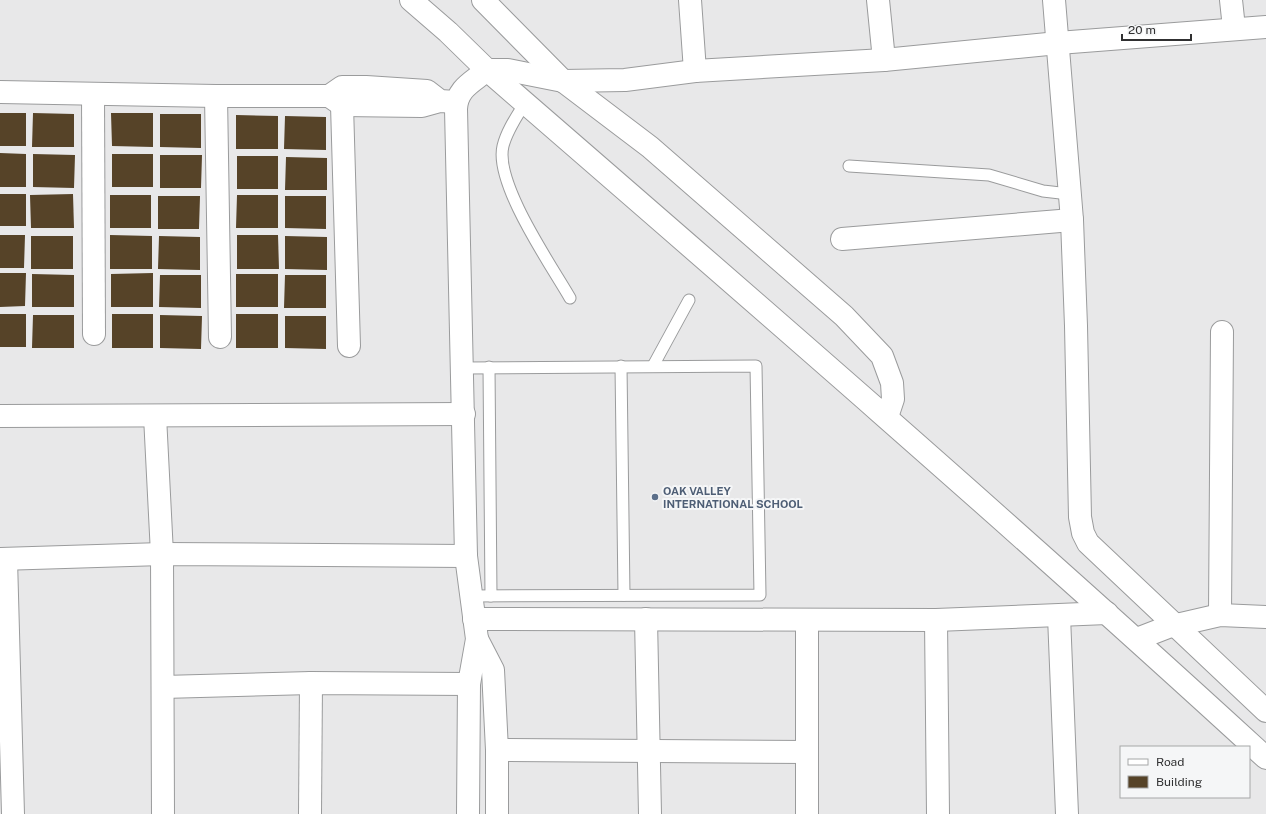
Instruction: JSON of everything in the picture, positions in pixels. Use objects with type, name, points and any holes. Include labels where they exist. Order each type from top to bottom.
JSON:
[{"type":"street","points":[[411,0],[448,32],[487,70],[887,417],[1107,613],[1141,637],[1266,758]]},
{"type":"street","points":[[483,0],[563,81],[650,147],[844,316],[882,356],[892,383],[893,399],[887,417]]},
{"type":"street","points":[[690,0],[694,71]]},
{"type":"street","points":[[878,0],[884,60]]},
{"type":"street","points":[[1054,0],[1072,220],[1080,516],[1082,533],[1088,543],[1172,626],[1266,711]]},
{"type":"street","points":[[1231,0],[1234,28]]},
{"type":"street","points":[[448,102],[487,70],[508,70],[563,81],[625,80],[694,71],[884,60],[1058,43],[1234,28],[1266,27]]},
{"type":"street","points":[[349,346],[336,101],[342,87],[366,87],[427,91],[448,102]]},
{"type":"street","points":[[0,92],[216,96],[336,101]]},
{"type":"street","points":[[93,94],[94,334]]},
{"type":"street","points":[[216,96],[220,337]]},
{"type":"street","points":[[448,102],[463,368],[466,556],[481,596],[470,684],[468,814]]},
{"type":"street","points":[[842,239],[1072,220]]},
{"type":"street","points":[[1220,615],[1222,332]]},
{"type":"street","points":[[0,416],[464,414]]},
{"type":"street","points":[[155,416],[162,554],[164,687],[163,814]]},
{"type":"street","points":[[13,814],[3,559],[162,554],[466,556]]},
{"type":"street","points":[[476,629],[646,619],[936,620],[1107,613]]},
{"type":"street","points":[[1141,637],[1172,626],[1220,615],[1266,617]]},
{"type":"street","points":[[1059,616],[1067,814]]},
{"type":"street","points":[[646,619],[650,814]]},
{"type":"street","points":[[807,620],[807,814]]},
{"type":"street","points":[[936,620],[938,814]]},
{"type":"street","points":[[476,629],[493,670],[497,750],[497,814]]},
{"type":"street","points":[[164,687],[311,683],[470,684]]},
{"type":"street","points":[[310,814],[311,683]]},
{"type":"street","points":[[497,750],[807,752]]},
{"type":"lane","points":[[525,103],[511,126],[502,147],[505,178],[517,207],[570,298]]},
{"type":"lane","points":[[849,166],[989,175],[1043,190],[1069,194]]},
{"type":"lane","points":[[653,366],[689,300]]},
{"type":"lane","points":[[621,366],[624,596]]},
{"type":"lane","points":[[463,368],[756,366],[760,595],[481,596],[489,368]]},
{"type":"building","points":[[0,113],[26,113],[26,146],[0,146]]},
{"type":"building","points":[[33,113],[74,114],[74,147],[32,147]]},
{"type":"building","points":[[111,113],[153,113],[153,147],[112,146]]},
{"type":"building","points":[[160,114],[201,114],[201,148],[160,147]]},
{"type":"building","points":[[236,115],[278,116],[278,149],[236,149]]},
{"type":"building","points":[[285,116],[326,117],[326,150],[284,149]]},
{"type":"building","points":[[0,153],[26,154],[26,187],[0,187]]},
{"type":"building","points":[[33,154],[75,155],[74,188],[33,187]]},
{"type":"building","points":[[112,154],[153,154],[153,187],[112,187]]},
{"type":"building","points":[[160,155],[202,155],[201,188],[160,188]]},
{"type":"building","points":[[237,156],[278,156],[278,189],[237,189]]},
{"type":"building","points":[[286,157],[327,158],[327,190],[285,190]]},
{"type":"building","points":[[0,194],[26,194],[26,226],[0,226]]},
{"type":"building","points":[[73,194],[74,228],[31,228],[30,195]]},
{"type":"building","points":[[110,195],[151,195],[151,228],[110,228]]},
{"type":"building","points":[[237,195],[278,195],[278,228],[236,228]]},
{"type":"building","points":[[158,196],[200,196],[199,229],[158,229]]},
{"type":"building","points":[[285,196],[326,196],[326,229],[285,228]]},
{"type":"building","points":[[0,235],[25,235],[24,268],[0,268]]},
{"type":"building","points":[[110,235],[152,236],[152,269],[110,269]]},
{"type":"building","points":[[237,235],[278,235],[279,269],[237,269]]},
{"type":"building","points":[[31,236],[73,236],[73,269],[31,269]]},
{"type":"building","points":[[159,236],[200,237],[200,270],[158,269]]},
{"type":"building","points":[[285,236],[327,237],[327,270],[285,269]]},
{"type":"building","points":[[0,273],[26,273],[25,306],[0,307]]},
{"type":"building","points":[[153,273],[153,307],[111,307],[111,274]]},
{"type":"building","points":[[32,274],[74,275],[74,307],[32,307]]},
{"type":"building","points":[[236,274],[278,274],[278,307],[236,307]]},
{"type":"building","points":[[160,275],[201,275],[201,308],[159,307]]},
{"type":"building","points":[[285,275],[326,275],[326,308],[284,308]]},
{"type":"building","points":[[0,314],[26,314],[26,347],[0,347]]},
{"type":"building","points":[[112,314],[153,314],[153,348],[112,348]]},
{"type":"building","points":[[236,314],[278,314],[278,348],[236,348]]},
{"type":"building","points":[[33,315],[74,315],[74,348],[32,348]]},
{"type":"building","points":[[160,315],[202,316],[201,349],[160,348]]},
{"type":"building","points":[[285,316],[326,316],[326,349],[285,348]]},
{"type":"place","name":"OAK VALLEY INTERNATIONAL SCHOOL","points":[[655,497]]}]
